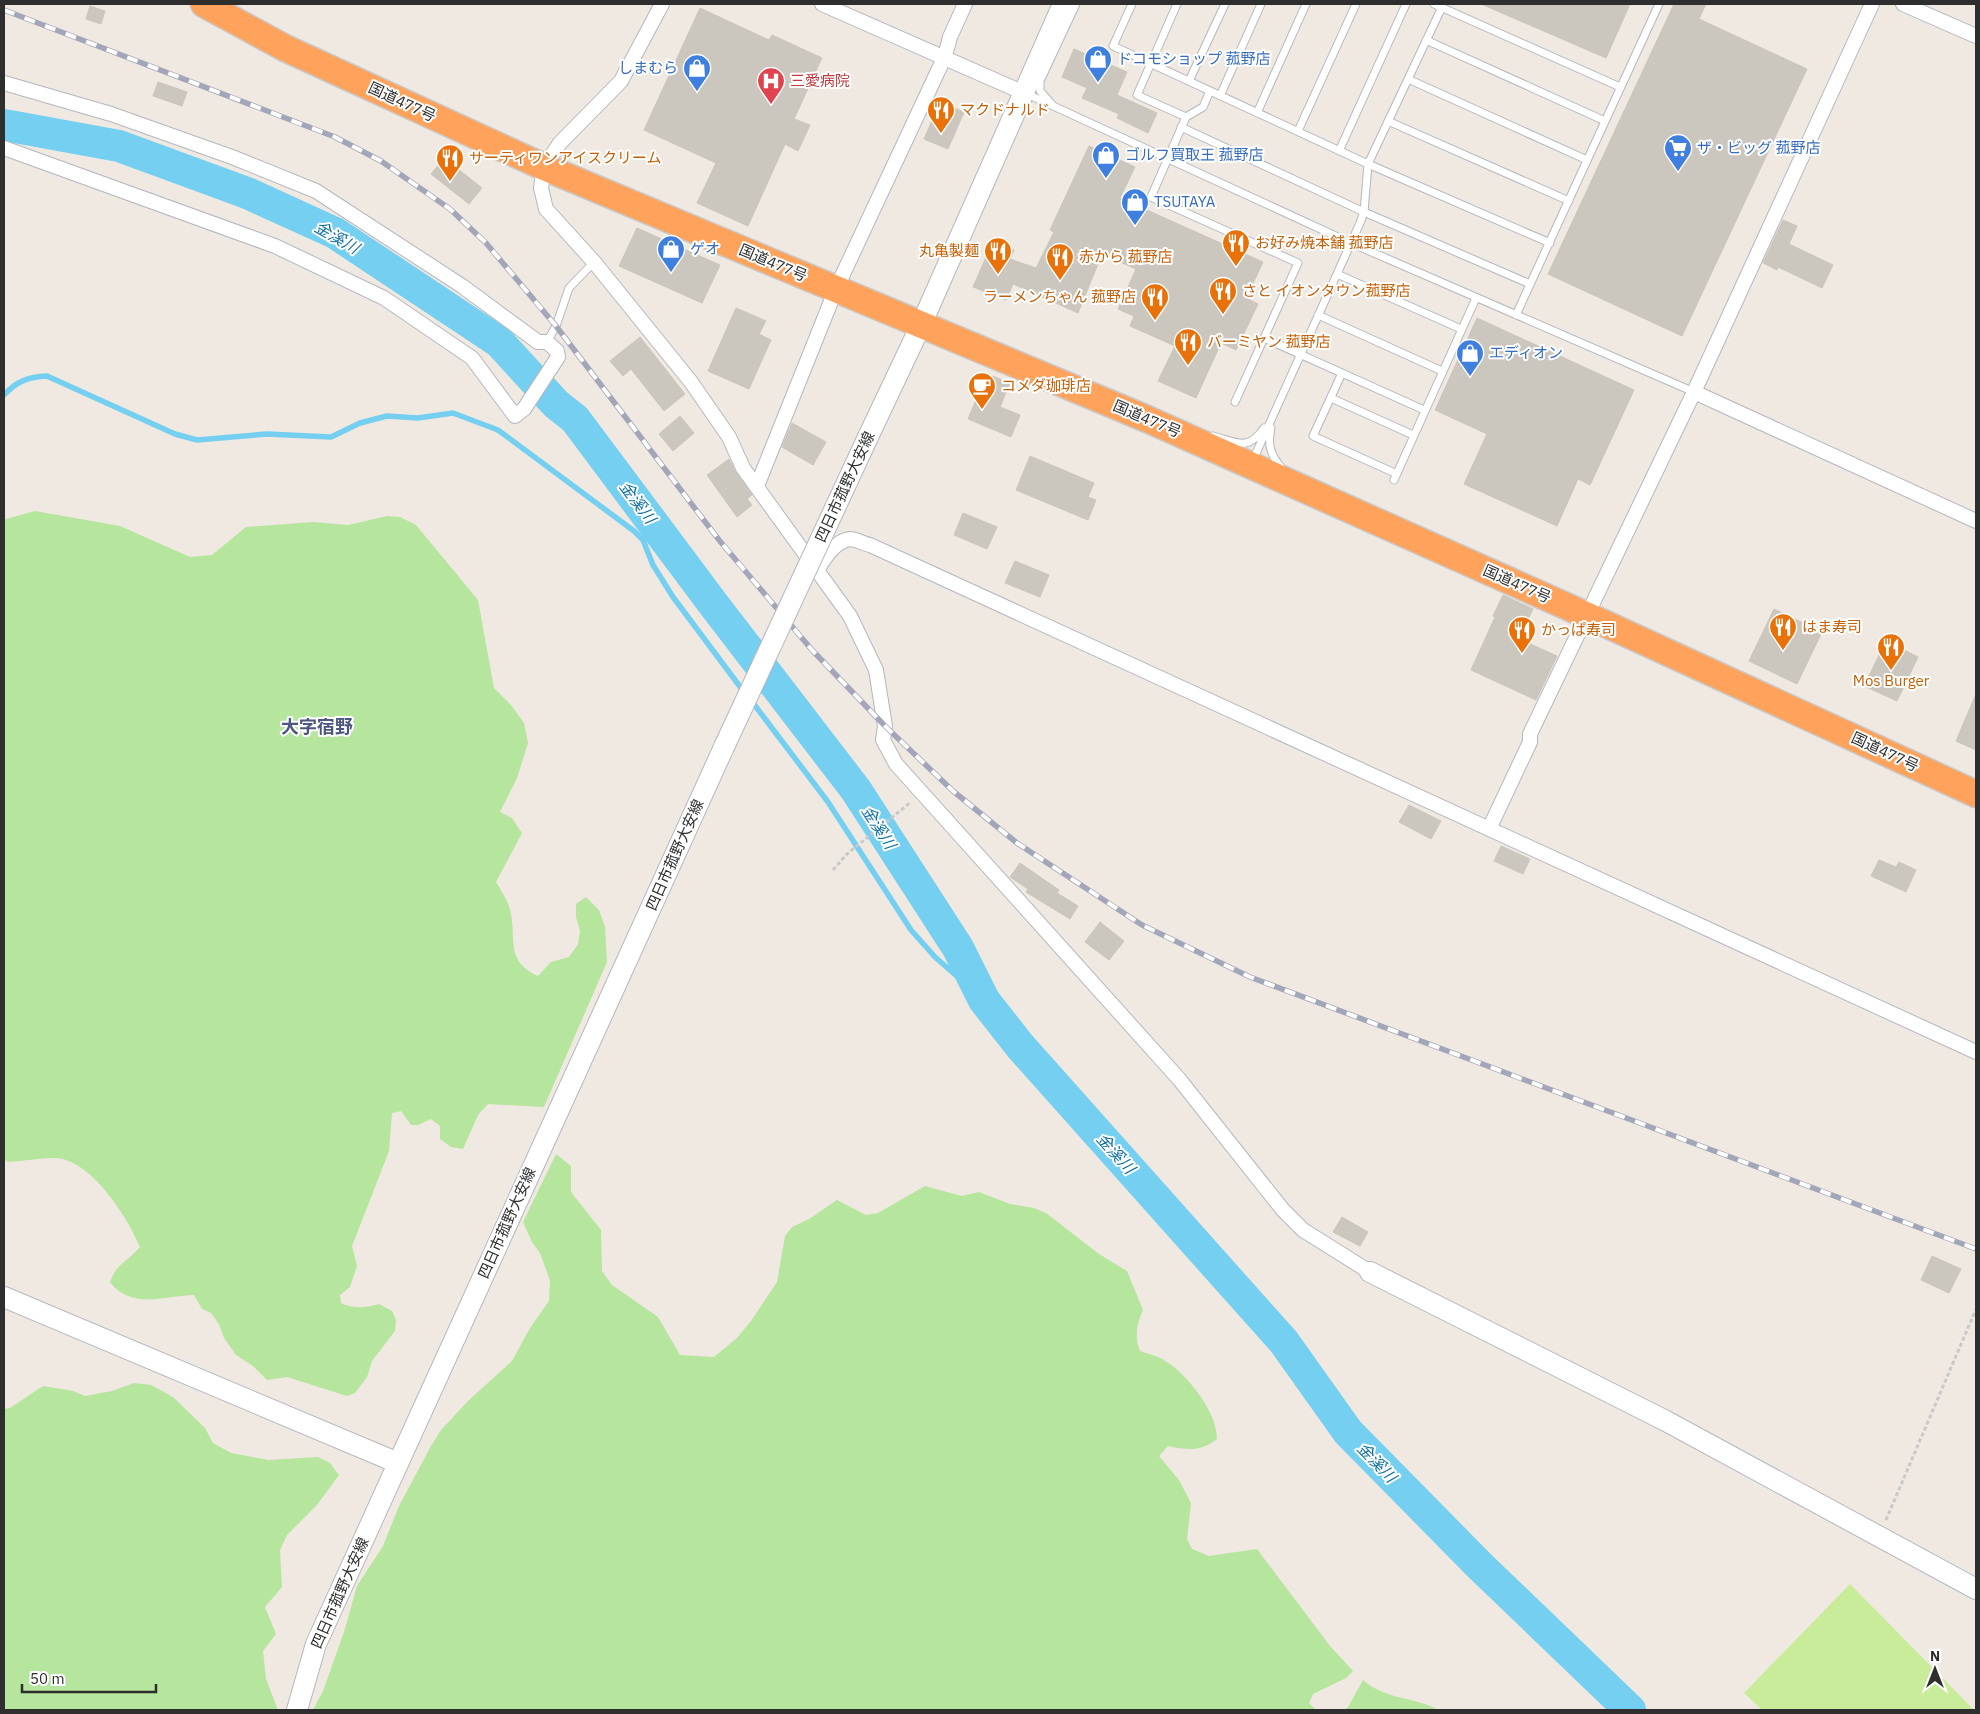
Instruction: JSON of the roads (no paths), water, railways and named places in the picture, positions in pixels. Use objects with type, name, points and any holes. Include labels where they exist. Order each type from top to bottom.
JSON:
[{"type":"highway","name":"国道477号","points":[[204,4],[285,48],[544,167],[1147,419],[1586,615],[1976,794]]},
{"type":"main road","name":"四日市菰野大安線","points":[[298,1710],[316,1644],[724,747],[921,325],[1022,92],[1063,4]]},
{"type":"main road","points":[[1370,1272],[1666,1421],[1976,1589]]},
{"type":"main road","points":[[4,1297],[398,1463]]},
{"type":"street","points":[[662,4],[621,81],[560,143],[544,167],[541,188],[546,209],[594,262],[691,382],[730,437],[743,468],[818,569],[850,616],[876,670],[886,726],[883,740],[896,764],[1179,1079],[1283,1210],[1303,1230],[1370,1272]]},
{"type":"street","points":[[822,4],[945,56],[1022,92]]},
{"type":"street","points":[[757,486],[836,290],[945,56],[950,37],[965,4]]},
{"type":"street","points":[[1044,46],[1056,4]]},
{"type":"street","points":[[1489,830],[1530,742],[1530,734],[1694,392],[1872,4]]},
{"type":"street","points":[[1903,4],[1976,36]]},
{"type":"street","points":[[4,83],[111,114],[265,170],[316,191],[462,286],[538,342],[547,342],[557,351],[558,357],[524,409],[516,416],[472,358],[384,298],[275,246],[4,148]]},
{"type":"street","points":[[1694,392],[1976,520]]},
{"type":"street","points":[[818,569],[828,552],[842,542],[851,539],[870,545],[1976,1052]]},
{"type":"lane","points":[[1057,108],[1040,91],[1040,82],[1076,4]]},
{"type":"lane","points":[[1132,4],[1113,46],[1339,151],[1550,242]]},
{"type":"lane","points":[[1177,4],[1137,95],[1186,117]]},
{"type":"lane","points":[[1189,82],[1225,4]]},
{"type":"lane","points":[[1220,96],[1261,4]]},
{"type":"lane","points":[[1257,113],[1306,4]]},
{"type":"lane","points":[[1298,131],[1356,4]]},
{"type":"lane","points":[[1339,151],[1406,4]]},
{"type":"lane","points":[[1434,4],[1620,87]]},
{"type":"lane","points":[[1516,315],[1659,4]]},
{"type":"lane","points":[[1251,465],[1364,212],[1368,164],[1442,7]]},
{"type":"lane","points":[[1426,40],[1605,121]]},
{"type":"lane","points":[[1408,79],[1587,160]]},
{"type":"lane","points":[[1210,91],[1203,107],[1186,117],[1151,197],[1298,263],[1235,402]]},
{"type":"lane","points":[[1022,92],[1351,243],[1694,392]]},
{"type":"lane","points":[[1388,121],[1569,201]]},
{"type":"lane","points":[[1181,127],[1364,212],[1530,284]]},
{"type":"lane","points":[[547,342],[556,326],[569,288],[594,262]]},
{"type":"lane","points":[[1337,274],[1461,329]]},
{"type":"lane","points":[[1342,373],[1313,436],[1396,477],[1424,410],[1476,298]]},
{"type":"lane","points":[[1318,315],[1442,371]]},
{"type":"lane","points":[[1264,338],[1424,410]]},
{"type":"lane","points":[[1331,398],[1413,435]]},
{"type":"lane","points":[[1201,433],[1246,444],[1255,441],[1274,413]]},
{"type":"lane","points":[[1274,413],[1268,446],[1272,456],[1286,473],[1324,498]]},
{"type":"lane","points":[[1147,419],[1192,430]]},
{"type":"waterway","name":"金溪川","points":[[4,125],[119,146],[247,193],[335,233],[499,342],[556,404],[575,419],[856,790],[958,948],[984,1000],[1020,1046],[1284,1342],[1348,1432],[1479,1565],[1630,1710]]},
{"type":"waterway","points":[[4,395],[23,381],[34,377],[47,376],[175,434],[197,440],[267,434],[331,437],[360,423],[387,416],[418,418],[453,413],[498,430],[634,531],[643,540],[653,565],[673,597],[744,692]]},
{"type":"waterway","points":[[750,699],[828,802],[911,930],[935,957],[984,1000]]},
{"type":"railway","points":[[4,10],[335,137],[381,161],[450,209],[486,243],[556,326],[719,540],[812,650],[885,726],[953,791],[1017,843],[1142,925],[1250,977],[1976,1249]]},
{"type":"place","name":"ドコモショップ 菰野店","points":[[1098,83]]},
{"type":"place","name":"しまむら","points":[[697,92]]},
{"type":"place","name":"三愛病院","points":[[771,105]]},
{"type":"place","name":"マクドナルド","points":[[941,134]]},
{"type":"place","name":"ザ・ビッグ 菰野店","points":[[1678,172]]},
{"type":"place","name":"ゴルフ買取王 菰野店","points":[[1106,179]]},
{"type":"place","name":"サーティワンアイスクリーム","points":[[450,182]]},
{"type":"place","name":"TSUTAYA","points":[[1135,226]]},
{"type":"place","name":"お好み焼本舗 菰野店","points":[[1236,267]]},
{"type":"place","name":"ゲオ","points":[[671,273]]},
{"type":"place","name":"丸亀製麺","points":[[998,275]]},
{"type":"place","name":"赤から 菰野店","points":[[1060,281]]},
{"type":"place","name":"さと イオンタウン菰野店","points":[[1223,315]]},
{"type":"place","name":"ラーメンちゃん 菰野店","points":[[1155,321]]},
{"type":"place","name":"バーミヤン 菰野店","points":[[1188,366]]},
{"type":"place","name":"エディオン","points":[[1470,377]]},
{"type":"place","name":"コメダ珈琲店","points":[[982,410]]},
{"type":"place","name":"はま寿司","points":[[1783,651]]},
{"type":"place","name":"かっぱ寿司","points":[[1522,654]]},
{"type":"place","name":"Mos Burger","points":[[1891,671]]},
{"type":"district","name":"大字宿野","points":[[317,727]]}]
